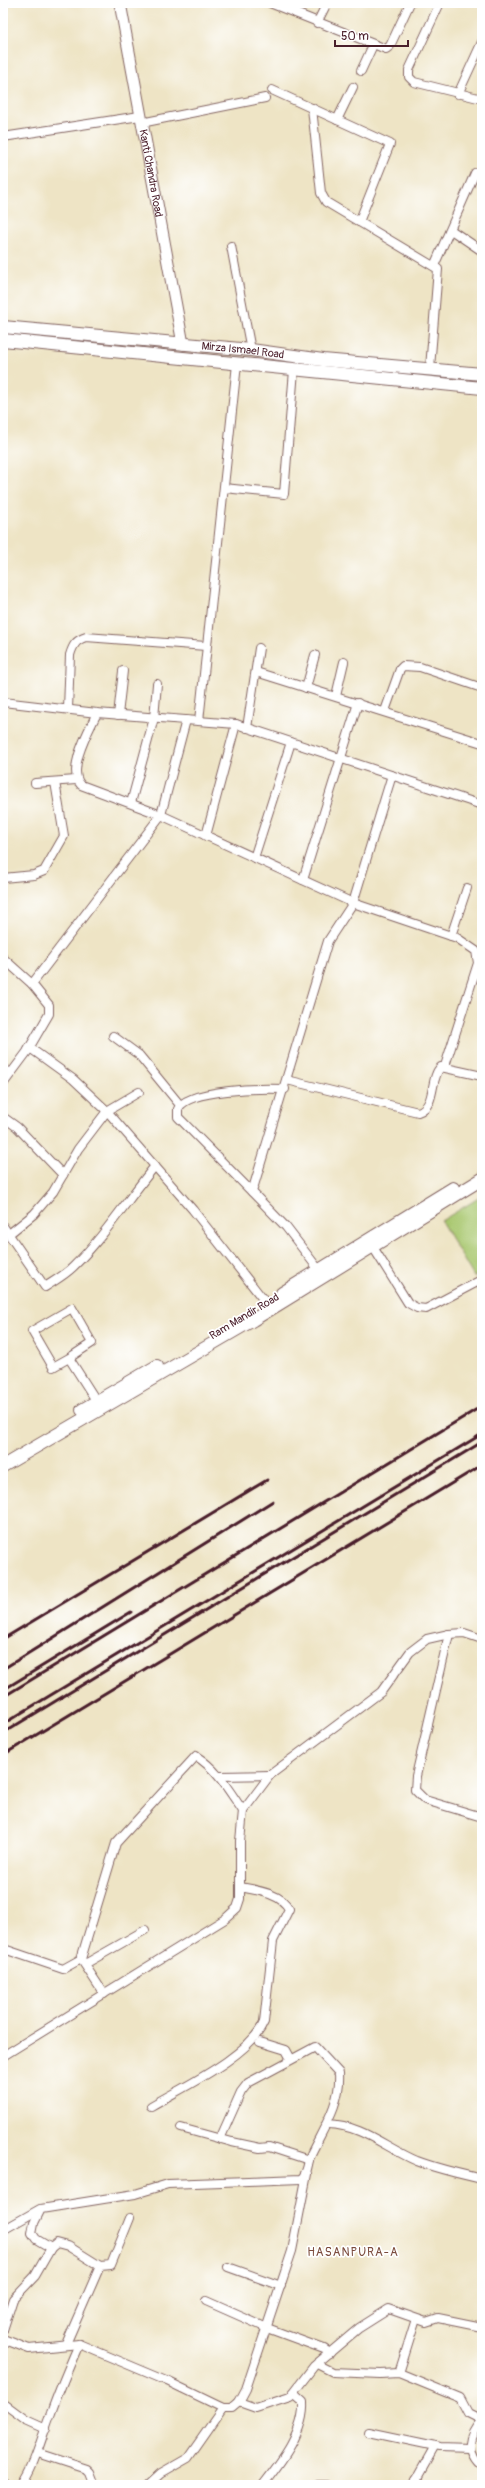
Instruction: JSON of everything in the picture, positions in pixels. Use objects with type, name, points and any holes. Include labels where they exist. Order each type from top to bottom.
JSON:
[{"type":"main road","name":"Mirza Ismael Road","points":[[3,327],[251,350],[323,360],[430,368],[482,374]]},
{"type":"main road","points":[[3,340],[482,388]]},
{"type":"main road","name":"Ram Mandir Road","points":[[3,1457],[266,1303],[482,1171]]},
{"type":"main road","name":"Ram Mandir Road","points":[[3,1466],[253,1320],[482,1179]]},
{"type":"street","name":"Kanti Chandra Road","points":[[120,3],[183,344]]},
{"type":"street","points":[[270,3],[317,23],[386,49],[390,46],[410,3]]},
{"type":"street","points":[[317,23],[327,3]]},
{"type":"street","points":[[440,3],[409,70],[410,77],[414,82],[482,99]]},
{"type":"street","points":[[458,94],[482,42]]},
{"type":"street","points":[[361,70],[373,45]]},
{"type":"street","points":[[338,120],[353,87]]},
{"type":"street","points":[[272,90],[390,144],[359,222]]},
{"type":"street","points":[[3,137],[141,120],[265,98]]},
{"type":"street","points":[[312,108],[322,193],[326,202],[438,268],[430,368]]},
{"type":"street","points":[[434,266],[475,173],[482,177]]},
{"type":"street","points":[[451,230],[482,251]]},
{"type":"street","points":[[231,246],[251,350]]},
{"type":"street","points":[[199,721],[237,364]]},
{"type":"street","points":[[224,488],[284,494],[294,370]]},
{"type":"street","points":[[68,709],[70,654],[72,646],[79,639],[86,637],[206,646]]},
{"type":"street","points":[[247,728],[259,648]]},
{"type":"street","points":[[306,688],[315,655]]},
{"type":"street","points":[[336,696],[344,662]]},
{"type":"street","points":[[385,711],[400,669],[404,666],[420,667],[482,688]]},
{"type":"street","points":[[118,715],[123,670]]},
{"type":"street","points":[[256,672],[385,711],[482,743]]},
{"type":"street","points":[[131,803],[154,718],[157,684]]},
{"type":"street","points":[[3,702],[118,715],[236,724],[482,805]]},
{"type":"street","points":[[303,880],[358,703]]},
{"type":"street","points":[[97,713],[82,747],[75,774],[76,780],[81,785],[161,815],[353,903],[451,936],[471,946],[476,951],[480,970],[445,1066],[438,1072],[427,1105],[418,1112],[288,1080]]},
{"type":"street","points":[[32,984],[161,815],[186,720]]},
{"type":"street","points":[[206,836],[236,724]]},
{"type":"street","points":[[254,858],[291,742]]},
{"type":"street","points":[[252,1192],[288,1080],[328,941],[353,903],[392,775]]},
{"type":"street","points":[[35,783],[76,780]]},
{"type":"street","points":[[3,878],[34,875],[44,871],[64,836],[56,782]]},
{"type":"street","points":[[451,936],[467,888]]},
{"type":"street","points":[[3,958],[32,984],[46,999],[49,1005],[48,1014],[28,1050],[6,1070],[3,1084]]},
{"type":"street","points":[[112,1036],[139,1055],[180,1105]]},
{"type":"street","points":[[28,1050],[30,1048],[73,1079],[107,1111],[193,1210],[266,1303]]},
{"type":"street","points":[[445,1066],[482,1076]]},
{"type":"street","points":[[285,1089],[239,1090],[188,1099],[180,1105],[178,1117],[286,1227],[319,1270]]},
{"type":"street","points":[[8,1234],[34,1214],[53,1192],[81,1144],[107,1111],[139,1092]]},
{"type":"street","points":[[3,1117],[17,1128],[63,1175]]},
{"type":"street","points":[[3,1226],[45,1287],[72,1268],[105,1232],[124,1203],[155,1166]]},
{"type":"street","points":[[373,1247],[408,1302],[417,1308],[430,1307],[481,1280]]},
{"type":"street","points":[[72,1308],[92,1343],[69,1358],[53,1367],[32,1332],[72,1308]]},
{"type":"street","points":[[69,1358],[96,1402]]},
{"type":"street","points":[[3,2056],[225,1919],[237,1908],[240,1899],[240,1841],[244,1811],[270,1775],[381,1692],[410,1652],[427,1639],[449,1634],[464,1634],[482,1639]]},
{"type":"street","points":[[449,1634],[416,1776],[415,1790],[425,1800],[482,1817]]},
{"type":"street","points":[[104,1994],[83,1962],[116,1842],[196,1756],[208,1763],[220,1776],[244,1811]]},
{"type":"street","points":[[220,1776],[270,1775]]},
{"type":"street","points":[[152,2106],[235,2055],[250,2043],[262,2028],[267,2011],[273,1941],[289,1909],[285,1903],[268,1894],[240,1887]]},
{"type":"street","points":[[3,1960],[4,1948],[63,1969],[83,1962],[145,1930]]},
{"type":"street","points":[[260,2042],[286,2050],[291,2059]]},
{"type":"street","points":[[3,2339],[29,2349],[48,2349],[66,2344],[78,2344],[167,2381],[223,2408],[232,2408],[239,2402],[246,2389],[292,2251],[309,2160],[328,2124],[340,2087],[339,2073],[315,2047],[248,2082],[241,2092],[220,2139]]},
{"type":"street","points":[[328,2124],[342,2125],[359,2129],[417,2161],[482,2179]]},
{"type":"street","points":[[181,2128],[260,2148],[269,2147],[309,2160]]},
{"type":"street","points":[[3,2230],[41,2209],[135,2194],[168,2184],[302,2179],[307,2174]]},
{"type":"street","points":[[41,2209],[34,2223],[32,2233],[36,2239],[51,2248]]},
{"type":"street","points":[[3,2330],[14,2300],[35,2276],[51,2248],[57,2243],[68,2246],[100,2266],[112,2265],[130,2218]]},
{"type":"street","points":[[66,2344],[100,2266]]},
{"type":"street","points":[[228,2267],[281,2286]]},
{"type":"street","points":[[206,2301],[267,2328],[324,2349],[330,2353]]},
{"type":"street","points":[[239,2402],[256,2408],[290,2397],[317,2364],[359,2328],[389,2309],[426,2322],[438,2318],[482,2327]]},
{"type":"street","points":[[399,2373],[416,2319]]},
{"type":"street","points":[[21,2485],[38,2453],[78,2344]]},
{"type":"street","points":[[317,2364],[333,2372],[381,2374],[399,2373],[460,2398],[468,2413],[482,2420],[472,2431],[469,2448],[475,2460],[482,2466]]},
{"type":"street","points":[[263,2485],[278,2466],[295,2435],[304,2412],[303,2402],[294,2393]]},
{"type":"street","points":[[3,2403],[26,2420],[46,2429]]},
{"type":"street","points":[[148,2485],[160,2474],[188,2458],[223,2408]]},
{"type":"street","points":[[369,2432],[435,2446],[469,2448]]},
{"type":"street","points":[[417,2483],[435,2446]]},
{"type":"street","points":[[38,2453],[87,2469],[90,2472],[95,2485]]},
{"type":"street","points":[[3,2482],[8,2485]]},
{"type":"street","points":[[318,2485],[326,2485]]},
{"type":"green space","points":[[482,1196],[482,1272],[474,1277],[441,1221]]},
{"type":"railway","points":[[3,1697],[482,1406]]},
{"type":"railway","points":[[3,1724],[482,1434]]},
{"type":"railway","points":[[3,1733],[482,1442]]},
{"type":"railway","points":[[3,1755],[482,1465]]},
{"type":"railway","points":[[3,1639],[267,1480]]},
{"type":"railway","points":[[3,1669],[273,1501]]},
{"type":"railway","points":[[3,1690],[131,1612]]},
{"type":"district","name":"HASANPURA-A","points":[[353,2252]]}]
